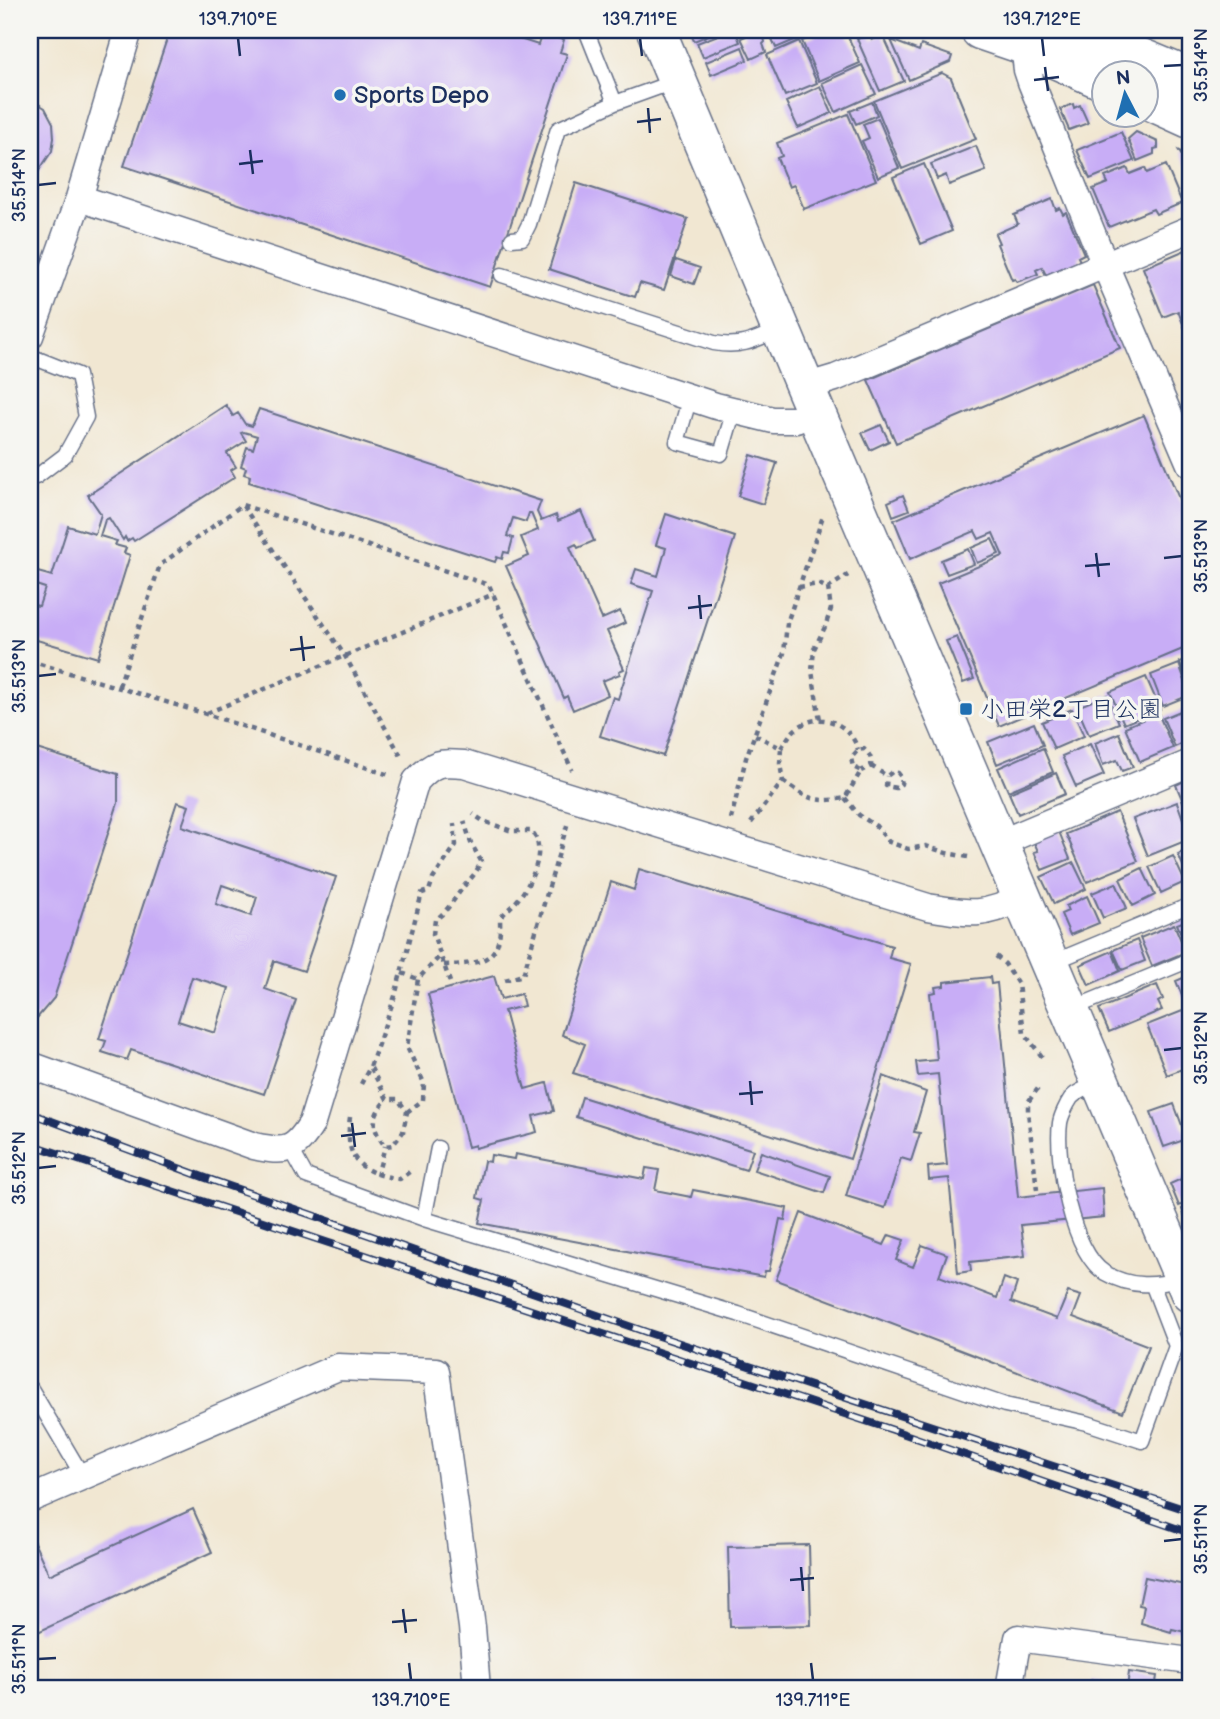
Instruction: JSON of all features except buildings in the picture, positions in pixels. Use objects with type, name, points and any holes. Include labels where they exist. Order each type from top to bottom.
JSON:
[{"type":"street","points":[[30,335],[79,198],[129,30]]},
{"type":"street","points":[[656,30],[811,399],[987,849],[1022,898],[1101,1083],[1176,1286]]},
{"type":"street","points":[[980,30],[1024,45],[1090,75]]},
{"type":"street","points":[[1074,30],[1190,78]]},
{"type":"street","points":[[1024,45],[1031,82],[1190,464]]},
{"type":"street","points":[[1160,105],[1190,119]]},
{"type":"street","points":[[79,198],[690,397],[773,420],[796,420],[811,399],[835,378],[1190,229]]},
{"type":"street","points":[[30,1065],[254,1146],[279,1152],[301,1141],[312,1123],[416,781],[429,768],[441,762],[464,764],[928,907],[967,914],[978,913],[1000,908],[1022,898]]},
{"type":"street","points":[[987,849],[1190,763]]},
{"type":"street","points":[[30,1499],[338,1367],[436,1371],[472,1627],[477,1689]]},
{"type":"street","points":[[1009,1689],[1018,1638],[1190,1661]]},
{"type":"lane","points":[[586,30],[615,103]]},
{"type":"lane","points":[[512,239],[522,238],[529,223],[558,129],[615,103],[678,81]]},
{"type":"lane","points":[[502,275],[714,343],[732,346],[756,340],[781,328]]},
{"type":"lane","points":[[30,356],[78,375],[86,417],[65,455],[36,477],[30,475]]},
{"type":"lane","points":[[690,397],[677,442],[721,454],[734,410]]},
{"type":"lane","points":[[1050,963],[1190,905]]},
{"type":"lane","points":[[1070,1010],[1190,960]]},
{"type":"lane","points":[[290,1147],[306,1176],[424,1219],[738,1314],[1005,1405],[1087,1423],[1142,1441],[1176,1346],[1176,1286],[1131,1284],[1103,1272],[1078,1237],[1063,1182],[1059,1147],[1060,1120],[1072,1098],[1080,1091],[1101,1083]]},
{"type":"lane","points":[[424,1219],[438,1149]]},
{"type":"lane","points":[[30,1387],[82,1475]]},
{"type":"path","points":[[1172,30],[1190,37]]},
{"type":"path","points":[[242,505],[489,585],[573,773]]},
{"type":"path","points":[[242,505],[345,656],[403,760]]},
{"type":"path","points":[[119,686],[160,565],[242,505]]},
{"type":"path","points":[[730,823],[754,734],[783,653],[787,623],[828,506]]},
{"type":"path","points":[[828,588],[854,572]]},
{"type":"path","points":[[799,587],[819,584],[828,588]]},
{"type":"path","points":[[820,720],[811,671],[814,649],[831,609],[828,588]]},
{"type":"path","points":[[206,714],[494,594]]},
{"type":"path","points":[[30,661],[119,686],[398,778]]},
{"type":"path","points":[[858,750],[848,731],[832,720],[820,720],[799,726],[781,748],[783,781],[804,797],[827,801],[845,797],[861,771],[871,766]]},
{"type":"path","points":[[754,734],[781,748]]},
{"type":"path","points":[[861,771],[853,767],[851,758],[858,750],[864,749],[871,755],[871,766]]},
{"type":"path","points":[[871,766],[887,776]]},
{"type":"path","points":[[746,827],[783,781]]},
{"type":"path","points":[[845,797],[859,815],[876,826],[890,842],[908,849],[926,846],[965,857],[987,849]]},
{"type":"path","points":[[444,965],[481,961],[496,951],[501,938],[500,919],[527,886],[537,859],[538,839],[532,831],[512,831],[483,821],[472,814]]},
{"type":"path","points":[[505,980],[523,975],[570,814]]},
{"type":"path","points":[[450,982],[433,934],[435,920],[446,912],[464,886],[477,874],[481,861],[471,843],[464,821]]},
{"type":"path","points":[[361,1084],[370,1067],[402,973],[413,934],[415,911],[422,892],[429,891],[433,879],[456,845],[454,824]]},
{"type":"path","points":[[385,1146],[393,1145],[403,1132],[407,1112],[424,1100],[424,1083],[407,1046],[418,979],[441,955]]},
{"type":"path","points":[[996,956],[1005,964],[1018,984],[1024,1033],[1043,1058]]},
{"type":"path","points":[[402,973],[418,979]]},
{"type":"path","points":[[370,1067],[387,1099]]},
{"type":"path","points":[[1037,1190],[1028,1102],[1039,1087]]},
{"type":"path","points":[[385,1146],[373,1125],[380,1106],[387,1099],[398,1099],[407,1112]]},
{"type":"path","points":[[350,1117],[352,1157],[365,1170],[377,1176],[400,1180],[412,1170],[424,1151],[438,1149]]},
{"type":"path","points":[[377,1176],[385,1146]]},
{"type":"railway","points":[[30,1113],[203,1177],[649,1333],[1190,1511]]},
{"type":"railway","points":[[30,1144],[893,1430],[1190,1533]]},
{"type":"place","name":"Sports Depo","points":[[340,95]]},
{"type":"place","name":"小田栄2丁目公園","points":[[966,709]]}]
